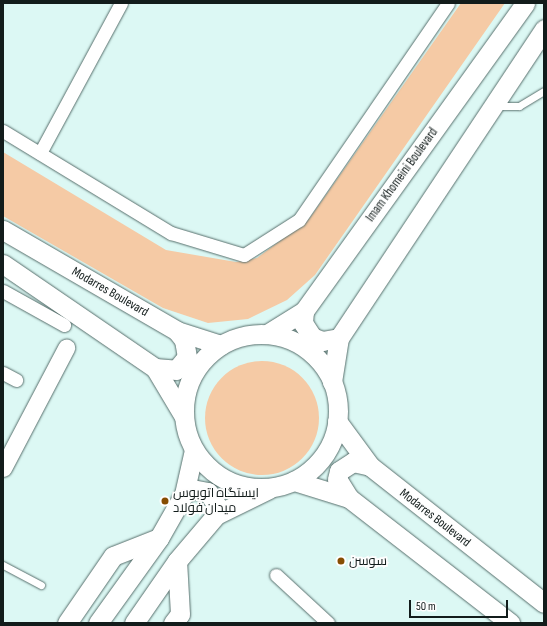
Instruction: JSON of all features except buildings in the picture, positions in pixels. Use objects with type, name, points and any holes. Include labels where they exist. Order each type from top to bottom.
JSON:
[{"type":"main road","name":"Imam Khomeini Boulevard","points":[[267,334],[304,311],[525,3]]},
{"type":"main road","points":[[134,623],[177,561],[216,515],[271,488],[294,481],[315,466],[330,446],[337,421],[332,382],[339,338],[490,106],[544,29]]},
{"type":"main road","name":"Modarres Boulevard","points":[[3,230],[177,331],[221,345]]},
{"type":"main road","points":[[3,264],[155,368],[183,415],[194,450],[205,464],[230,481],[253,488],[271,488]]},
{"type":"main road","points":[[304,311],[304,323],[312,337],[322,340],[339,338]]},
{"type":"main road","points":[[155,368],[176,370],[184,361],[187,349],[177,331]]},
{"type":"main road","points":[[183,415],[192,375],[221,345],[243,336],[267,334],[288,339],[306,349],[322,364],[332,382]]},
{"type":"main road","name":"Modarres Boulevard","points":[[337,421],[370,466],[544,603]]},
{"type":"main road","points":[[98,623],[159,538],[184,494],[194,450]]},
{"type":"main road","points":[[370,466],[353,462],[339,471],[337,479],[349,498],[510,623]]},
{"type":"main road","points":[[294,481],[349,498]]},
{"type":"main road","points":[[184,494],[192,489],[208,492],[215,501],[216,515]]},
{"type":"main road","points":[[67,623],[113,556],[159,538]]},
{"type":"main road","points":[[177,561],[180,620]]},
{"type":"street","points":[[40,153],[121,3]]},
{"type":"street","points":[[3,131],[171,233],[244,255],[299,220],[448,3]]},
{"type":"street","points":[[3,291],[64,325]]},
{"type":"street","points":[[3,468],[66,348]]},
{"type":"street","points":[[3,373],[16,380]]},
{"type":"street","points":[[276,575],[328,623]]},
{"type":"lane","points":[[490,106],[519,106],[544,91]]},
{"type":"lane","points":[[3,565],[41,585]]},
{"type":"shaded area","points":[[461,3],[505,3],[315,275],[287,300],[248,319],[208,323],[163,308],[3,216],[3,152],[166,250],[236,262],[257,258],[309,219]]},
{"type":"shaded area","points":[[262,361],[284,365],[303,377],[315,396],[319,418],[315,440],[303,459],[284,471],[262,475],[240,471],[221,459],[209,440],[205,418],[209,396],[221,377],[240,365]]},
{"type":"place","name":"ایستگاه اتوبوس میدان فولاد","points":[[165,501]]},
{"type":"place","name":"سوسن","points":[[341,561]]}]
